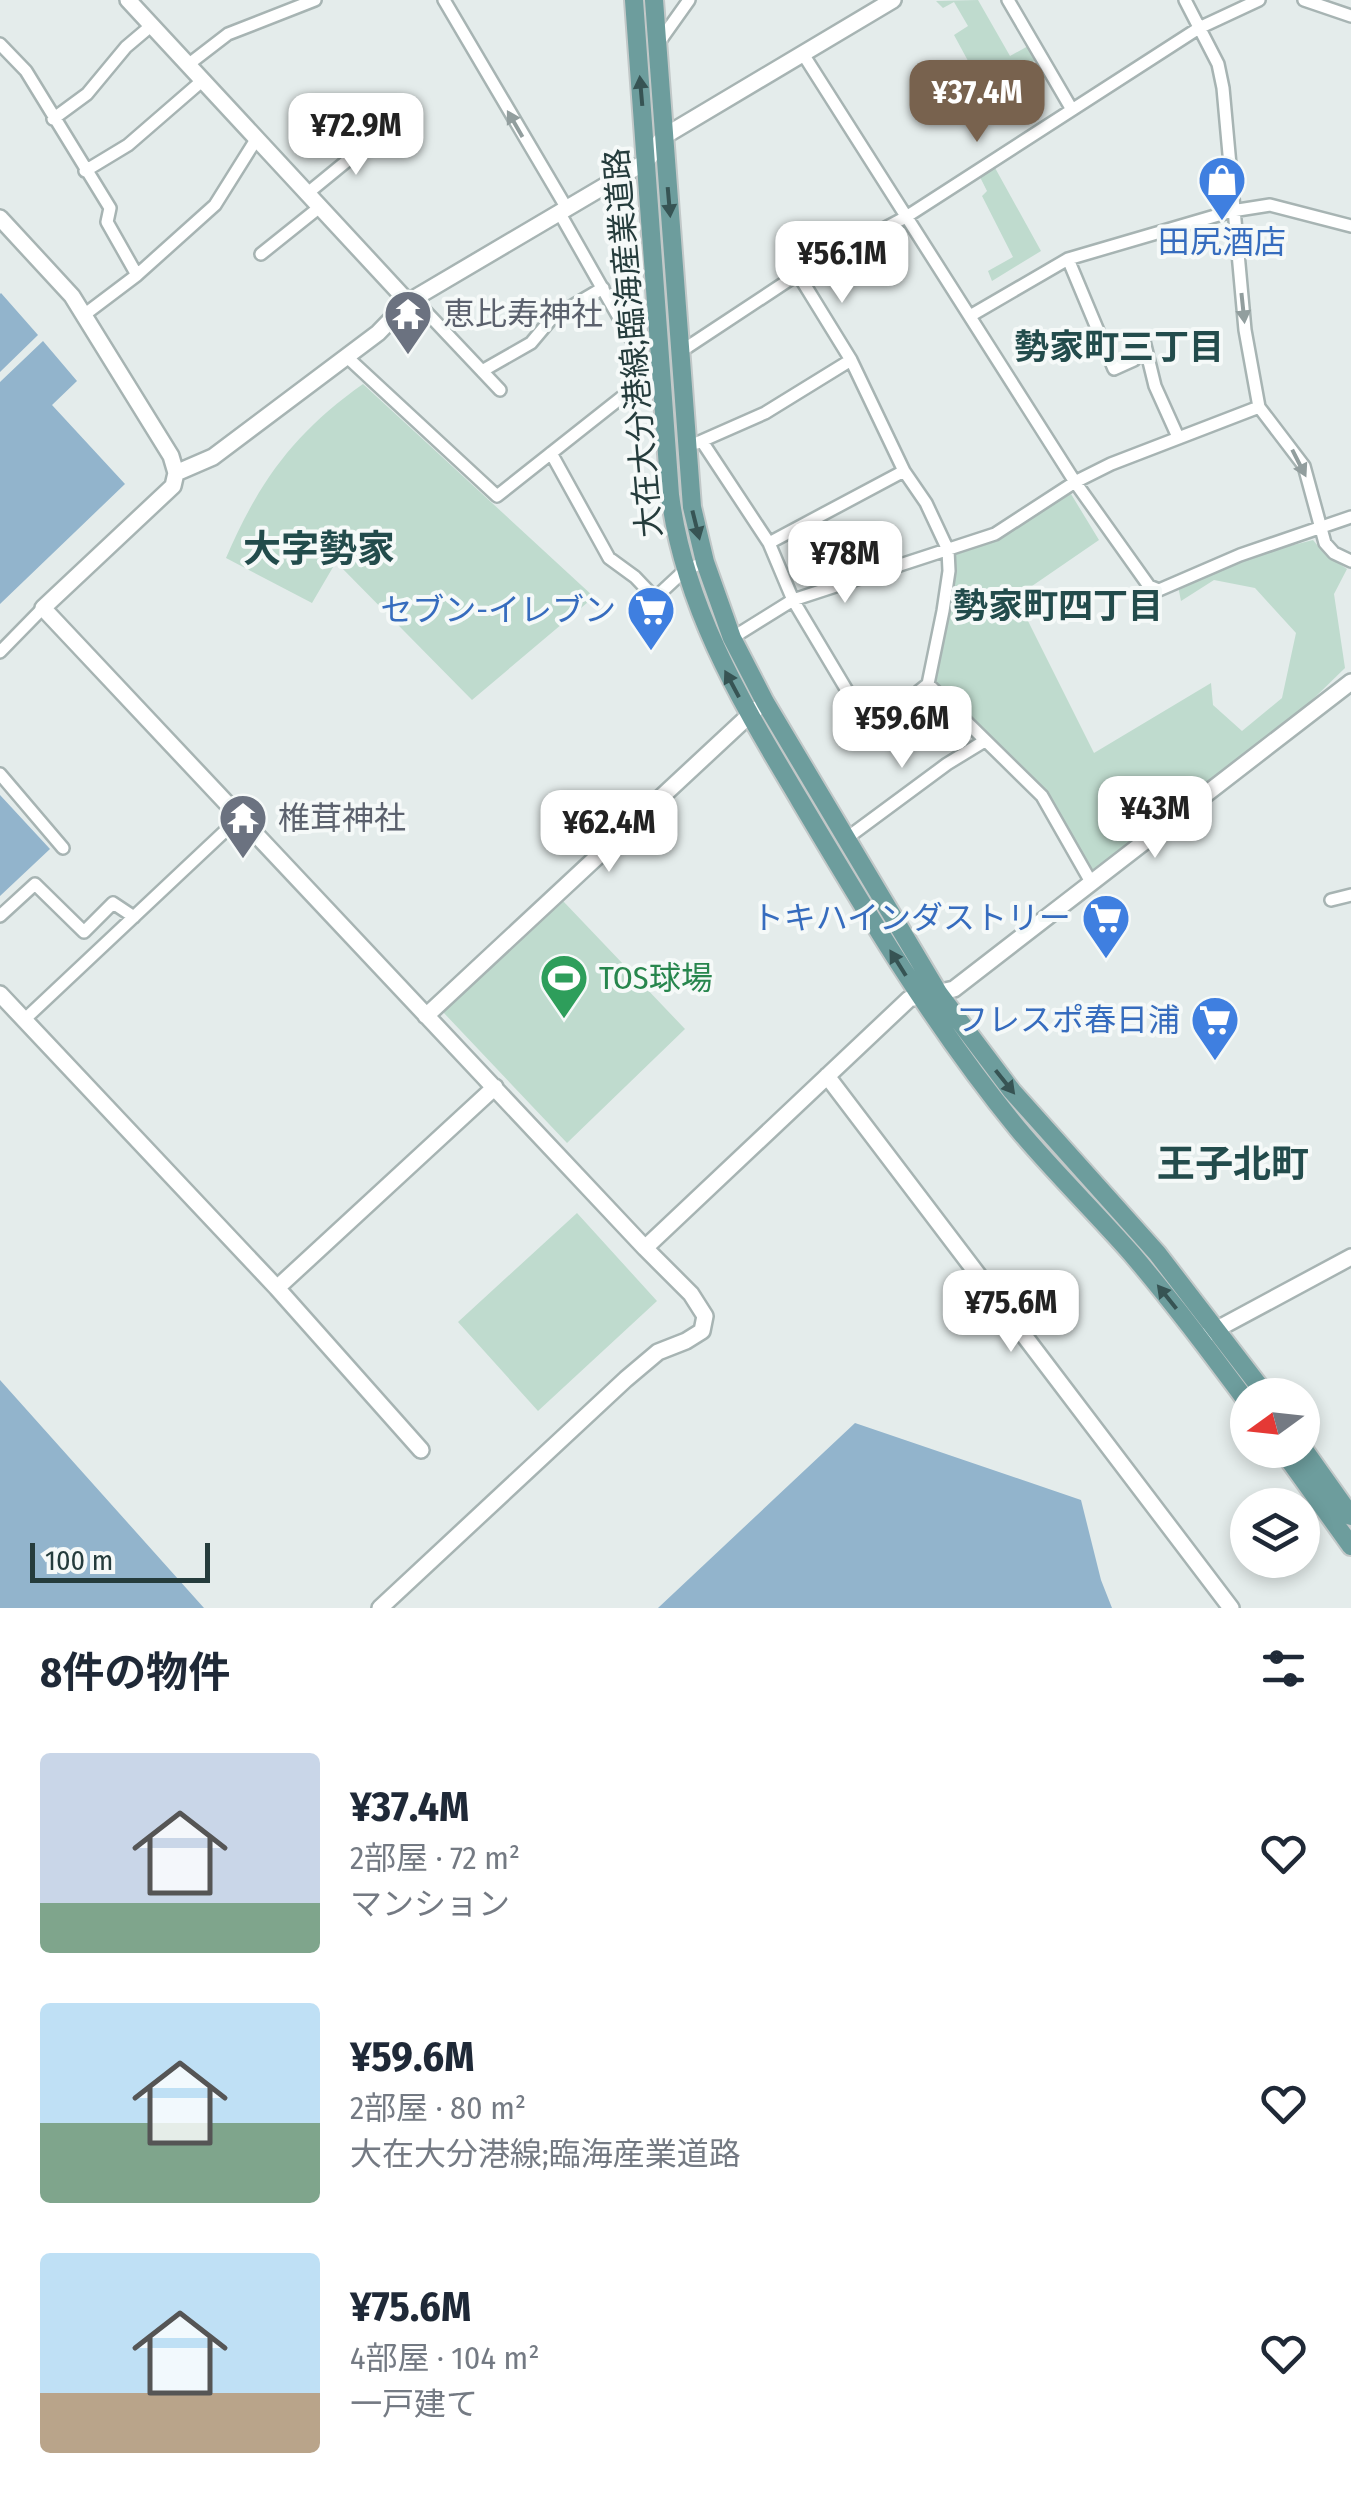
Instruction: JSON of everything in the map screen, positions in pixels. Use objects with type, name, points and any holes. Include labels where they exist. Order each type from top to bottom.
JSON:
[{"type":"main road","name":"大在大分港線;臨海産業道路","points":[[634,0],[655,370],[672,508],[685,570],[712,646],[918,994],[1019,1130],[1130,1252],[1230,1378]]},
{"type":"main road","name":"大在大分港線;臨海産業道路","points":[[654,0],[680,352],[695,443],[692,507],[705,562],[732,638],[765,702],[940,994],[1012,1091],[1157,1253],[1254,1378]]},
{"type":"main road","points":[[1295,1468],[1351,1546]]},
{"type":"main road","points":[[1317,1468],[1351,1516]]},
{"type":"street","points":[[128,0],[500,390]]},
{"type":"street","points":[[188,64],[228,34],[315,0]]},
{"type":"street","points":[[655,48],[689,0]]},
{"type":"street","points":[[176,473],[213,457],[378,332],[411,300],[646,162],[663,138],[893,0]]},
{"type":"street","points":[[1008,0],[1071,108]]},
{"type":"street","points":[[1185,0],[1218,64],[1223,88],[1245,330],[1259,407],[1304,466],[1329,549],[1351,561]]},
{"type":"street","points":[[680,352],[798,274],[906,216],[1200,28],[1258,0]]},
{"type":"street","points":[[1304,0],[1351,16]]},
{"type":"street","points":[[346,357],[496,496],[655,370],[603,288],[449,2]]},
{"type":"street","points":[[53,119],[87,94],[126,47],[152,25]]},
{"type":"street","points":[[0,44],[26,72],[110,208],[107,222],[137,274]]},
{"type":"street","points":[[803,54],[1075,482],[1142,578],[1159,590],[1197,572],[1351,517]]},
{"type":"street","points":[[86,172],[128,146],[203,80]]},
{"type":"street","points":[[308,192],[381,134]]},
{"type":"street","points":[[84,315],[215,205],[257,138]]},
{"type":"street","points":[[970,316],[1068,259],[1232,211],[1270,205],[1292,214],[1351,226]]},
{"type":"street","points":[[262,254],[321,206]]},
{"type":"street","points":[[0,218],[62,284],[84,315],[171,456],[176,473],[173,486],[0,652]]},
{"type":"street","points":[[1068,259],[1114,369],[1134,360],[1136,346],[1144,341],[1155,386],[1178,437]]},
{"type":"street","points":[[798,274],[851,360],[904,472],[926,503],[948,550],[949,572],[928,684],[912,696],[861,714],[794,600],[769,543],[695,443],[765,412],[851,360]]},
{"type":"street","points":[[482,371],[531,343],[552,318],[603,288]]},
{"type":"street","points":[[732,638],[794,600],[996,534],[1075,482],[1259,407]]},
{"type":"street","points":[[551,453],[609,558],[635,576],[655,598],[685,570],[705,562]]},
{"type":"street","points":[[769,543],[904,472]]},
{"type":"street","points":[[43,608],[691,1294],[705,1316],[702,1330],[658,1352],[626,1379],[380,1608]]},
{"type":"street","points":[[646,1248],[908,1000],[918,994],[940,994],[954,989],[1351,682]]},
{"type":"street","points":[[928,684],[1042,796],[1091,882]]},
{"type":"street","points":[[426,1016],[765,702]]},
{"type":"street","points":[[847,838],[983,742]]},
{"type":"street","points":[[0,774],[62,848]]},
{"type":"street","points":[[24,1020],[240,817]]},
{"type":"street","points":[[0,916],[34,884],[84,932],[113,903],[134,917]]},
{"type":"street","points":[[1331,900],[1351,895]]},
{"type":"street","points":[[0,994],[277,1288],[422,1450]]},
{"type":"street","points":[[827,1076],[1231,1608]]},
{"type":"street","points":[[277,1288],[494,1086]]},
{"type":"street","points":[[1201,1339],[1351,1257]]},
{"type":"green space","points":[[978,0],[1010,56],[1030,45],[1038,59],[1000,80],[980,83],[954,35],[968,26],[954,2],[943,8],[936,1]]},
{"type":"green space","points":[[994,166],[1041,251],[992,281],[988,271],[1013,257],[982,196],[987,191],[980,177]]},
{"type":"green space","points":[[363,384],[594,597],[472,700],[336,562],[312,603],[226,558],[252,505],[281,460],[318,421]]},
{"type":"green space","points":[[1071,494],[1099,540],[1016,597],[1094,753],[1211,683],[1213,705],[1242,731],[1282,698],[1296,633],[1255,588],[1214,580],[1181,601],[1178,586],[1246,557],[1313,540],[1347,569],[1334,594],[1345,668],[1307,705],[1090,873],[1046,794],[932,683],[951,554],[999,535]]},
{"type":"green space","name":"TOS球場","points":[[563,901],[685,1029],[567,1143],[443,1012]]},
{"type":"green space","points":[[577,1213],[657,1301],[538,1411],[458,1322]]},
{"type":"water","points":[[0,294],[38,335],[0,372]]},
{"type":"water","points":[[43,341],[77,381],[52,405],[125,484],[0,604],[0,382]]},
{"type":"water","points":[[0,795],[50,849],[0,896]]},
{"type":"water","points":[[0,1380],[204,1608],[0,1608]]},
{"type":"water","points":[[855,1423],[1081,1500],[1112,1608],[658,1608]]},
{"type":"place","name":"田尻酒店","points":[[1222,222]]},
{"type":"place","name":"恵比寿神社","points":[[408,356]]},
{"type":"place","name":"セブン-イレブン","points":[[651,652]]},
{"type":"place","name":"椎茸神社","points":[[243,860]]},
{"type":"place","name":"トキハインダストリー","points":[[1106,960]]},
{"type":"place","name":"TOS球場","points":[[564,1020]]},
{"type":"place","name":"フレスポ春日浦","points":[[1215,1062]]},
{"type":"district","name":"勢家町三丁目","points":[[1119,347]]},
{"type":"district","name":"大字勢家","points":[[319,549]]},
{"type":"district","name":"勢家町四丁目","points":[[1058,606]]},
{"type":"district","name":"王子北町","points":[[1233,1164]]}]
